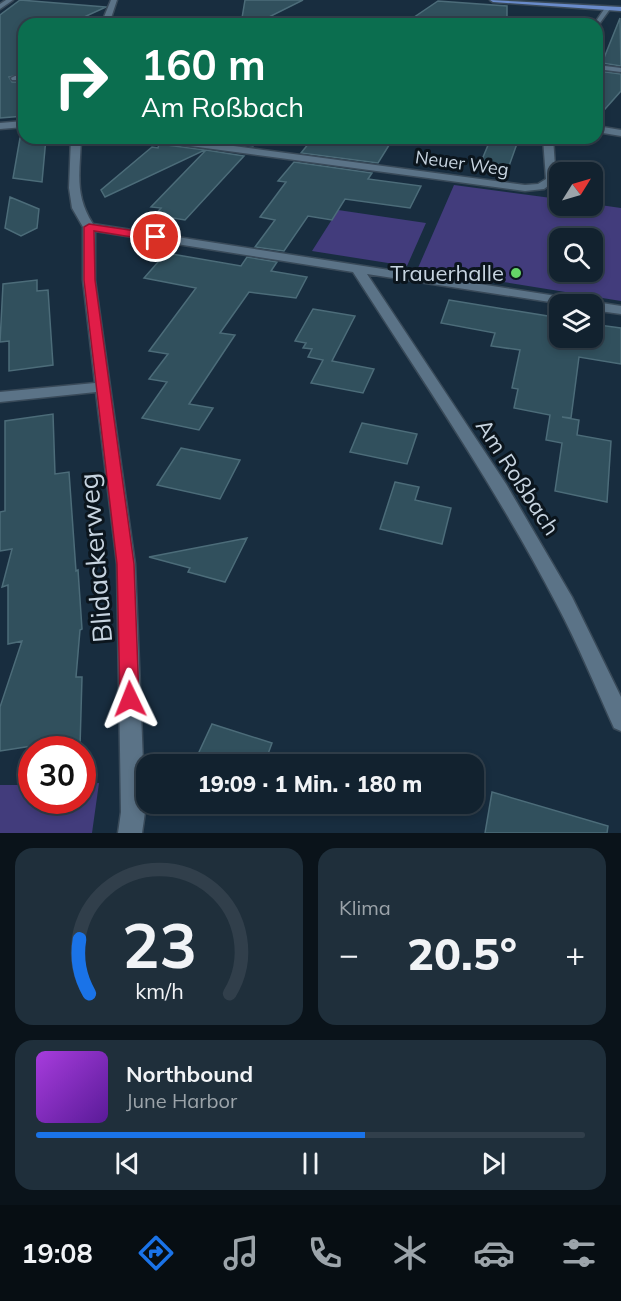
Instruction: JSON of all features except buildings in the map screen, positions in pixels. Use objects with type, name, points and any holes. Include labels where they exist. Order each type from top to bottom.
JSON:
[{"type":"main road","points":[[493,0],[621,9]]},
{"type":"street","points":[[0,7],[10,0]]},
{"type":"street","points":[[107,18],[114,0]]},
{"type":"street","points":[[601,18],[607,9]]},
{"type":"street","points":[[603,68],[621,70]]},
{"type":"street","points":[[0,126],[18,124]]},
{"type":"street","points":[[603,130],[621,133]]},
{"type":"street","name":"Blidackerweg","points":[[76,144],[74,188],[77,208],[89,227],[89,280],[126,564],[133,812],[130,833]]},
{"type":"street","name":"Neuer Weg","points":[[198,144],[525,188],[540,187],[551,180],[548,144]]},
{"type":"street","points":[[89,227],[549,298]]},
{"type":"street","name":"Am Roßbach","points":[[357,268],[538,548],[597,662],[621,721]]},
{"type":"street","points":[[603,308],[621,310]]},
{"type":"street","points":[[0,397],[104,387]]},
{"type":"shaded area","points":[[454,185],[549,198],[549,216],[603,216],[603,205],[621,208],[621,301],[603,298],[603,294],[578,294],[418,268]]},
{"type":"shaded area","points":[[338,210],[426,223],[407,266],[312,251]]},
{"type":"shaded area","points":[[96,783],[99,783],[96,804]]},
{"type":"shaded area","points":[[0,785],[18,785],[18,814],[95,814],[92,833],[0,833]]},
{"type":"place","name":"Trauerhalle","points":[[516,273]]},
{"type":"route","points":[[130,699],[126,564],[89,280],[89,227],[156,237]]}]
